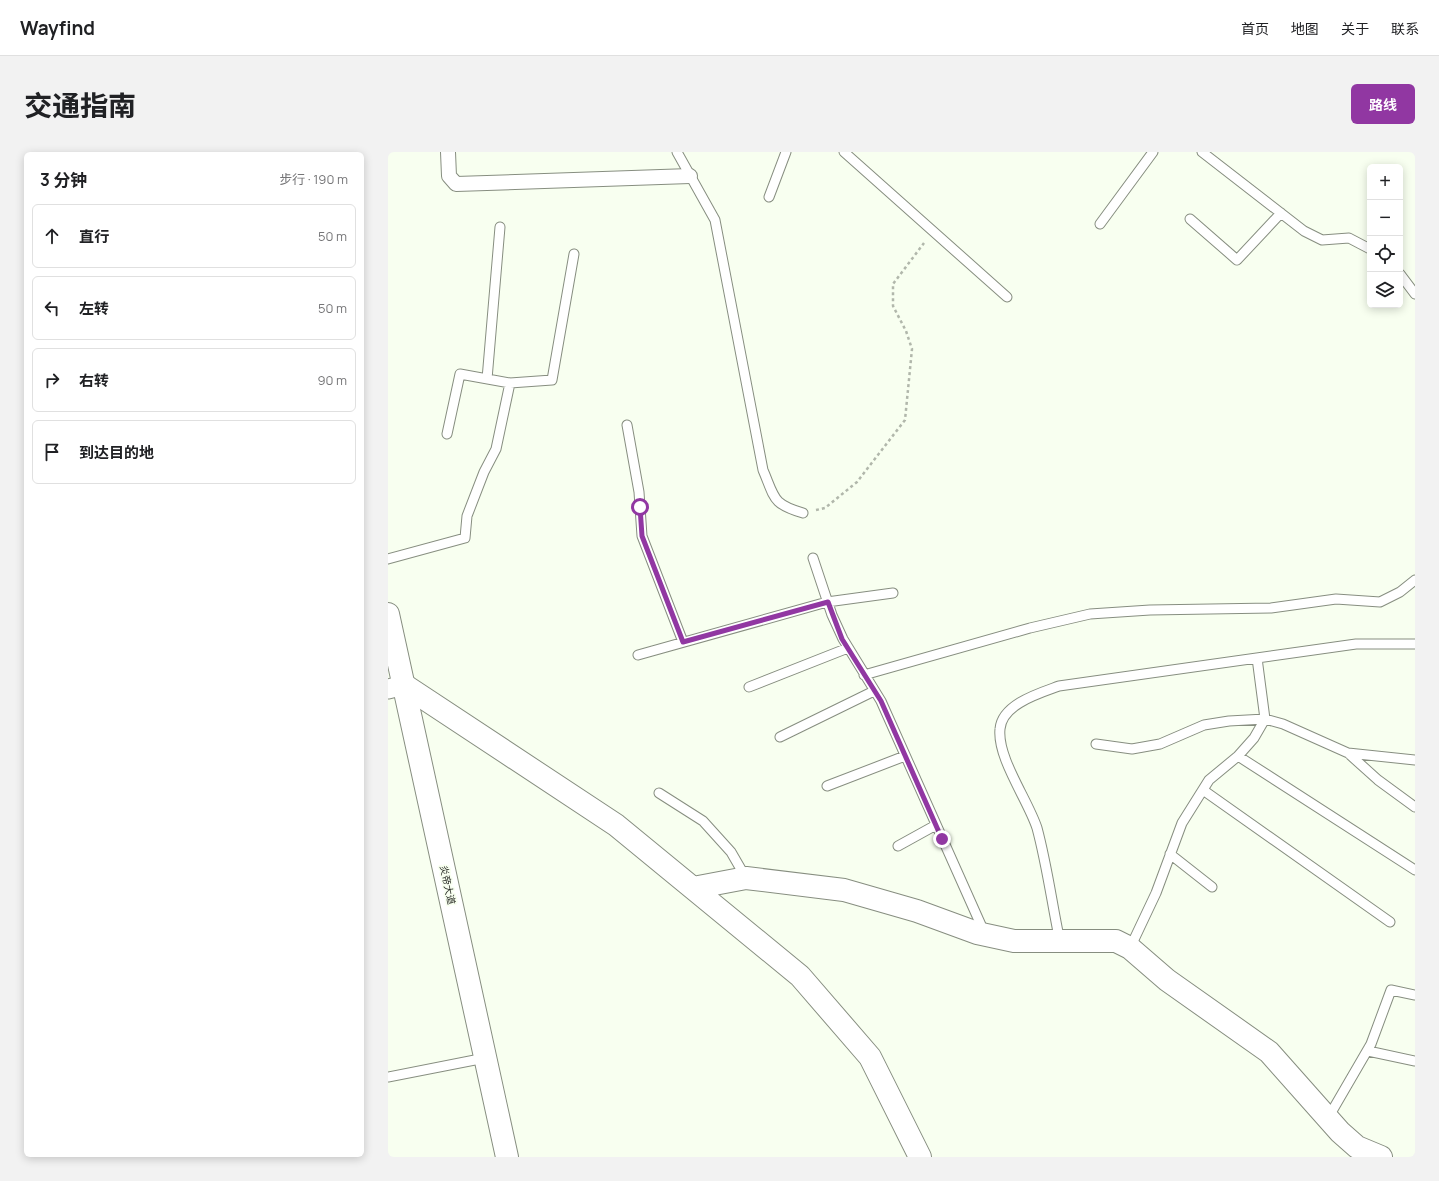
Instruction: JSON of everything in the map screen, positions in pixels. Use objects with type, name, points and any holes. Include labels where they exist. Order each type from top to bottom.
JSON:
[{"type":"street","points":[[448,152],[449,176],[456,184],[690,176]]},
{"type":"street","name":"炎帝大道","points":[[388,614],[396,687],[485,1058],[507,1157]]},
{"type":"street","points":[[396,687],[616,824],[800,976],[870,1057],[920,1157]]},
{"type":"street","points":[[693,888],[746,878],[844,890],[917,911],[985,935],[1014,941],[1116,941],[1130,948],[1167,980],[1269,1052],[1288,1071],[1328,1119],[1357,1147],[1381,1157]]},
{"type":"lane","points":[[677,152],[715,220],[763,470],[777,501],[788,509],[804,513]]},
{"type":"lane","points":[[769,197],[786,152]]},
{"type":"lane","points":[[844,152],[1007,298]]},
{"type":"lane","points":[[1100,224],[1154,152]]},
{"type":"lane","points":[[1202,152],[1304,231],[1322,240],[1349,238],[1367,247]]},
{"type":"lane","points":[[1190,219],[1237,260],[1281,214]]},
{"type":"lane","points":[[487,379],[500,227]]},
{"type":"lane","points":[[447,434],[460,374],[510,383],[552,380],[574,254]]},
{"type":"lane","points":[[1403,278],[1415,294]]},
{"type":"lane","points":[[388,559],[465,538],[467,516],[484,472],[496,449],[510,383]]},
{"type":"lane","points":[[627,425],[639,492],[642,536],[683,642]]},
{"type":"lane","points":[[813,558],[828,602],[848,648],[881,701],[985,935]]},
{"type":"lane","points":[[864,675],[1030,628],[1090,614],[1150,610],[1271,608],[1336,599],[1380,602],[1400,592],[1415,580]]},
{"type":"lane","points":[[638,654],[828,602],[893,594]]},
{"type":"lane","points":[[1060,942],[1036,827],[1003,751],[1000,728],[1006,714],[1026,698],[1059,686],[1356,644],[1415,644]]},
{"type":"lane","points":[[749,687],[848,648]]},
{"type":"lane","points":[[1130,948],[1156,893],[1182,823],[1209,780],[1238,756],[1254,738],[1264,719],[1257,658]]},
{"type":"lane","points":[[780,737],[874,691]]},
{"type":"lane","points":[[1096,744],[1132,749],[1160,744],[1204,725],[1229,721],[1264,719],[1283,724],[1348,753],[1378,780],[1415,807]]},
{"type":"lane","points":[[1348,753],[1415,760]]},
{"type":"lane","points":[[827,786],[905,756]]},
{"type":"lane","points":[[1238,756],[1415,870]]},
{"type":"lane","points":[[1203,790],[1390,922]]},
{"type":"lane","points":[[659,793],[703,821],[731,852],[746,878]]},
{"type":"lane","points":[[898,846],[936,825]]},
{"type":"lane","points":[[1170,854],[1212,887]]},
{"type":"lane","points":[[1328,1119],[1368,1050],[1391,990],[1415,995]]},
{"type":"lane","points":[[1368,1050],[1415,1061]]},
{"type":"lane","points":[[388,1077],[485,1058]]},
{"type":"path","points":[[804,513],[825,508],[857,482],[905,420],[912,349],[906,331],[893,306],[893,284],[933,232]]},
{"type":"route","points":[[640,507],[642,536],[683,642],[828,602],[842,639],[881,701],[942,839]]}]
